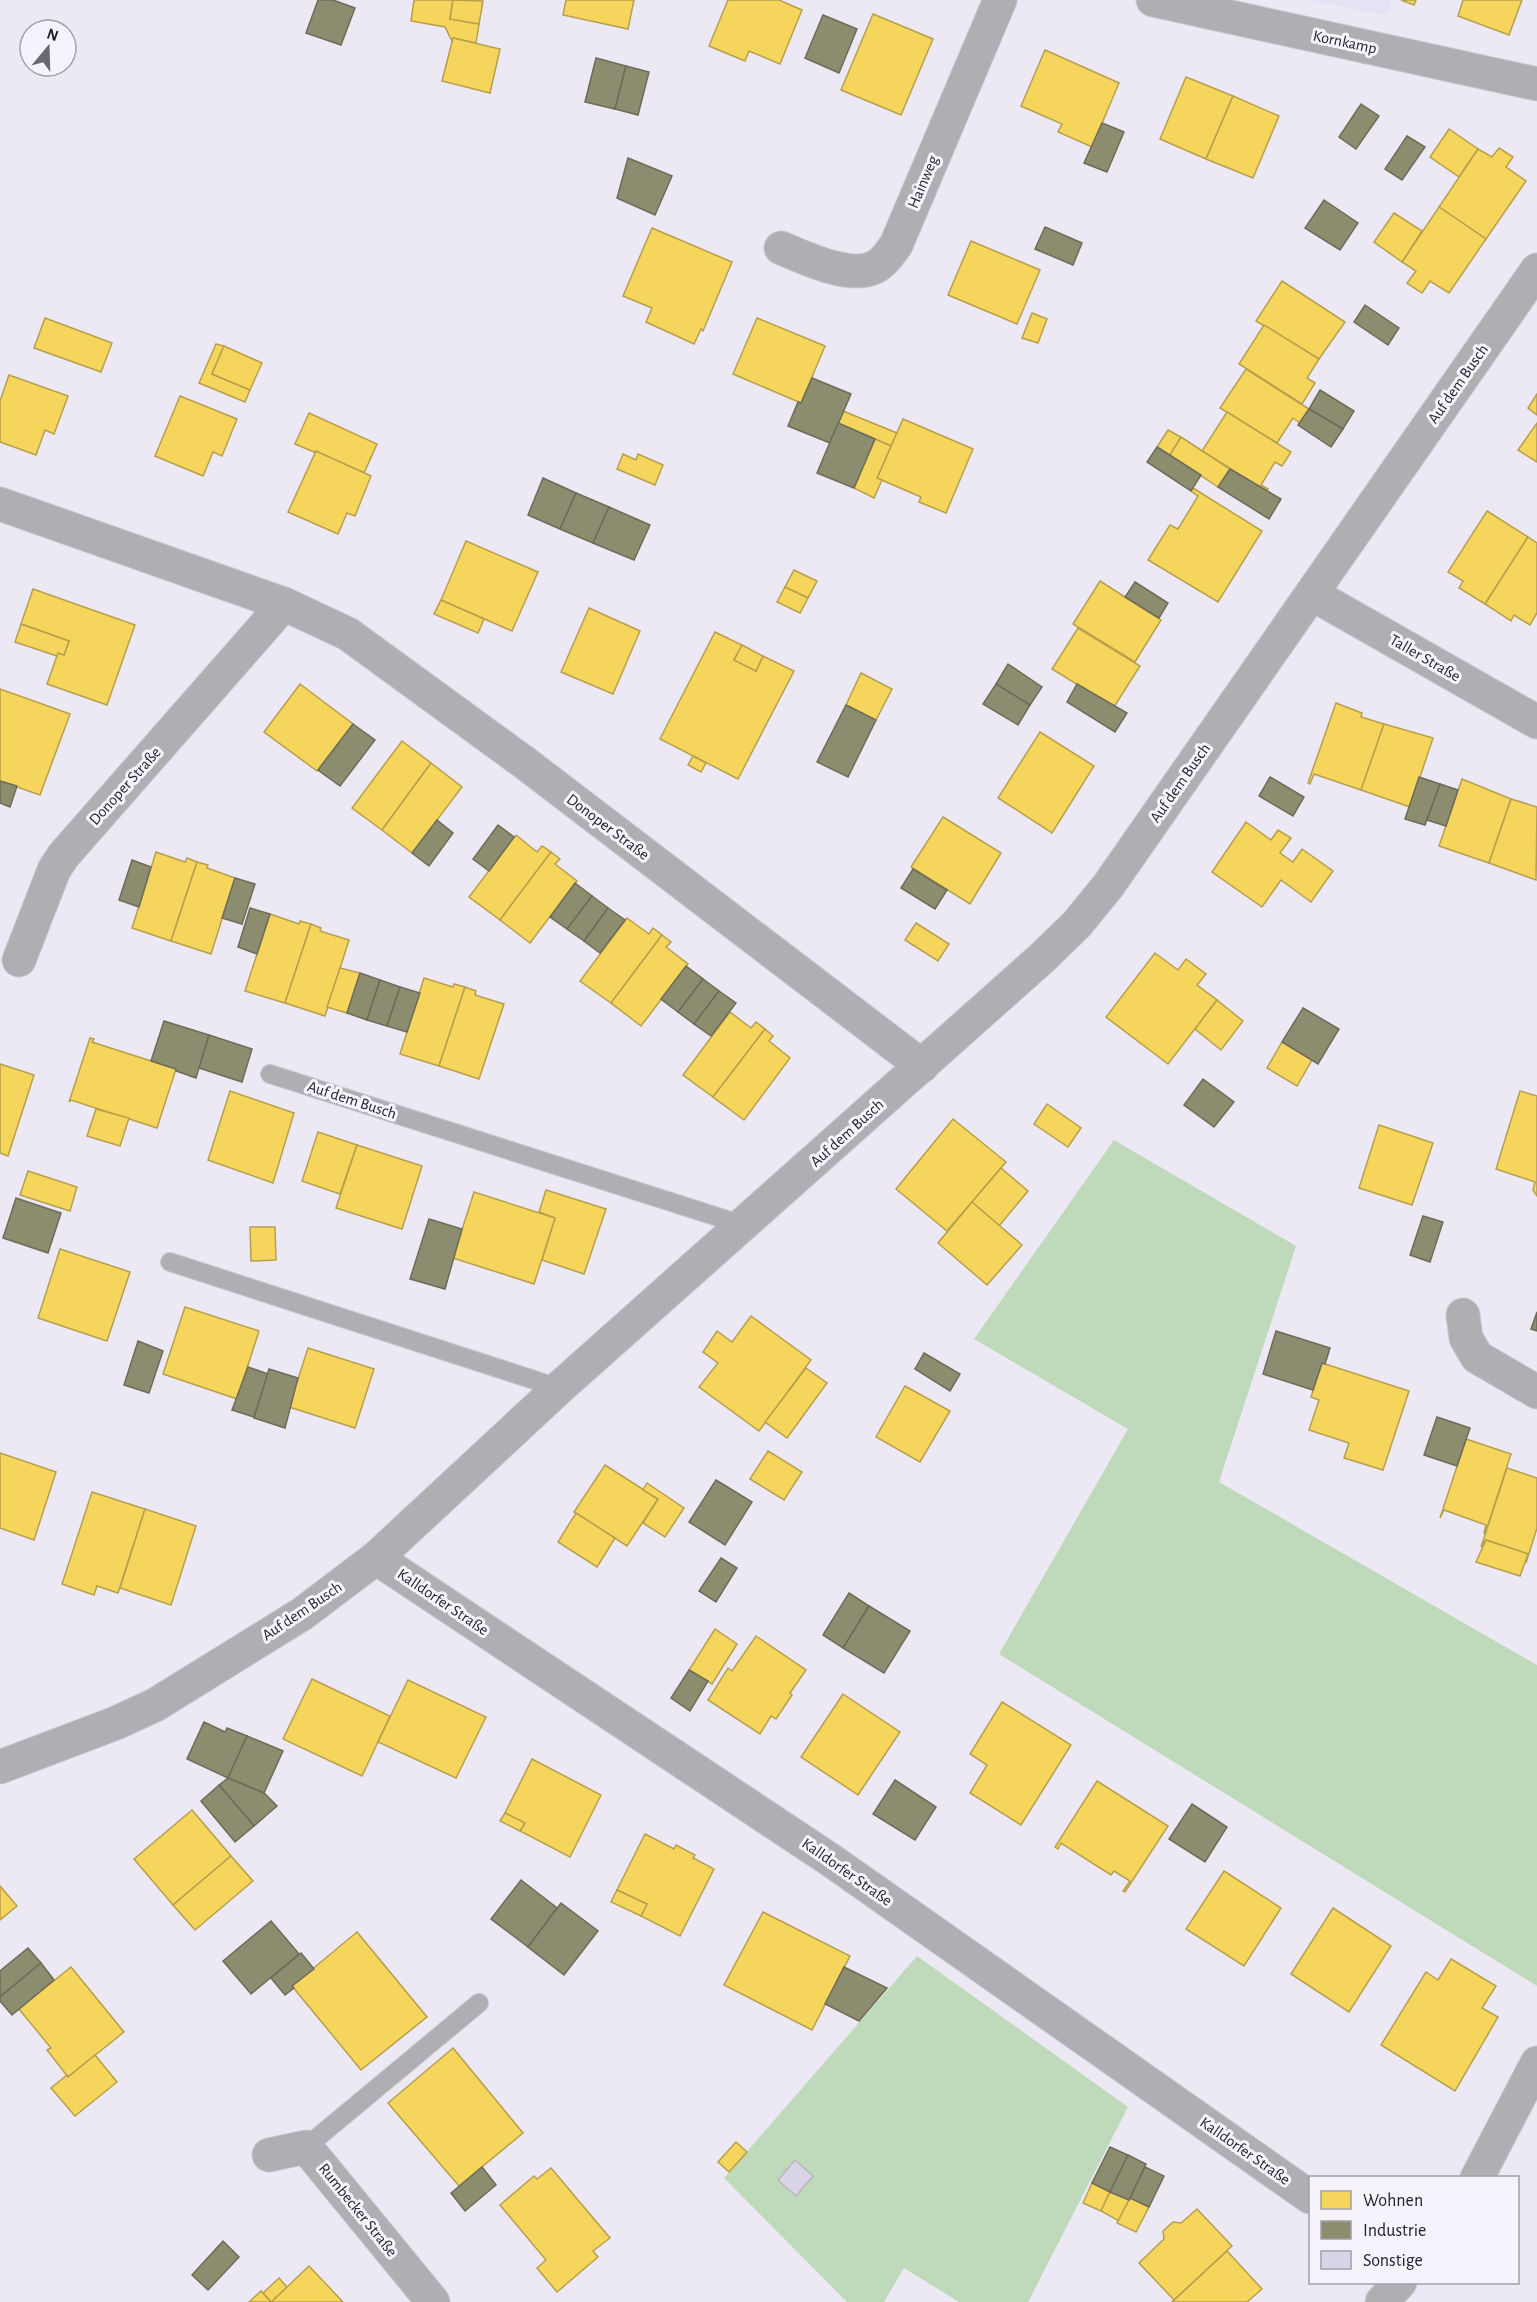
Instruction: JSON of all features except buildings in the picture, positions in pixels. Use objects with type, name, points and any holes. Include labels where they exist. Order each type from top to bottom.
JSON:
[{"type":"street","name":"Hainweg","points":[[781,248],[821,264],[843,269],[861,270],[876,266],[888,256],[896,245],[1000,0]]},
{"type":"street","name":"Kornkamp","points":[[1153,0],[1537,84]]},
{"type":"street","name":"Auf dem Busch","points":[[2,1762],[116,1723],[155,1705],[302,1614],[376,1558],[559,1388],[922,1066],[1077,924],[1108,886],[1537,270]]},
{"type":"street","name":"Donoper Straße","points":[[0,504],[284,604],[348,633],[534,771],[922,1066]]},
{"type":"street","name":"Taller Straße","points":[[1312,594],[1537,722]]},
{"type":"street","name":"Donoper Straße","points":[[19,960],[54,870],[63,856],[284,604]]},
{"type":"street","points":[[1463,1315],[1466,1338],[1477,1357],[1537,1392]]},
{"type":"street","name":"Kalldorfer Straße","points":[[376,1558],[832,1860],[1309,2196]]},
{"type":"street","points":[[1478,2176],[1537,2063]]},
{"type":"street","name":"Rumbecker Straße","points":[[269,2155],[306,2147],[433,2302]]},
{"type":"street","points":[[1382,2302],[1399,2284]]},
{"type":"lane","name":"Auf dem Busch","points":[[270,1074],[743,1225]]},
{"type":"lane","points":[[170,1262],[559,1388]]},
{"type":"lane","points":[[306,2147],[479,2003]]},
{"type":"shaded area","points":[[1310,0],[1392,0],[1386,15]]},
{"type":"green space","points":[[1114,1140],[1296,1246],[1219,1482],[1537,1665],[1537,1986],[999,1654],[1128,1429],[974,1339]]},
{"type":"green space","points":[[917,1956],[1128,2107],[1028,2302],[959,2302],[904,2268],[884,2302],[847,2302],[724,2178]]}]
